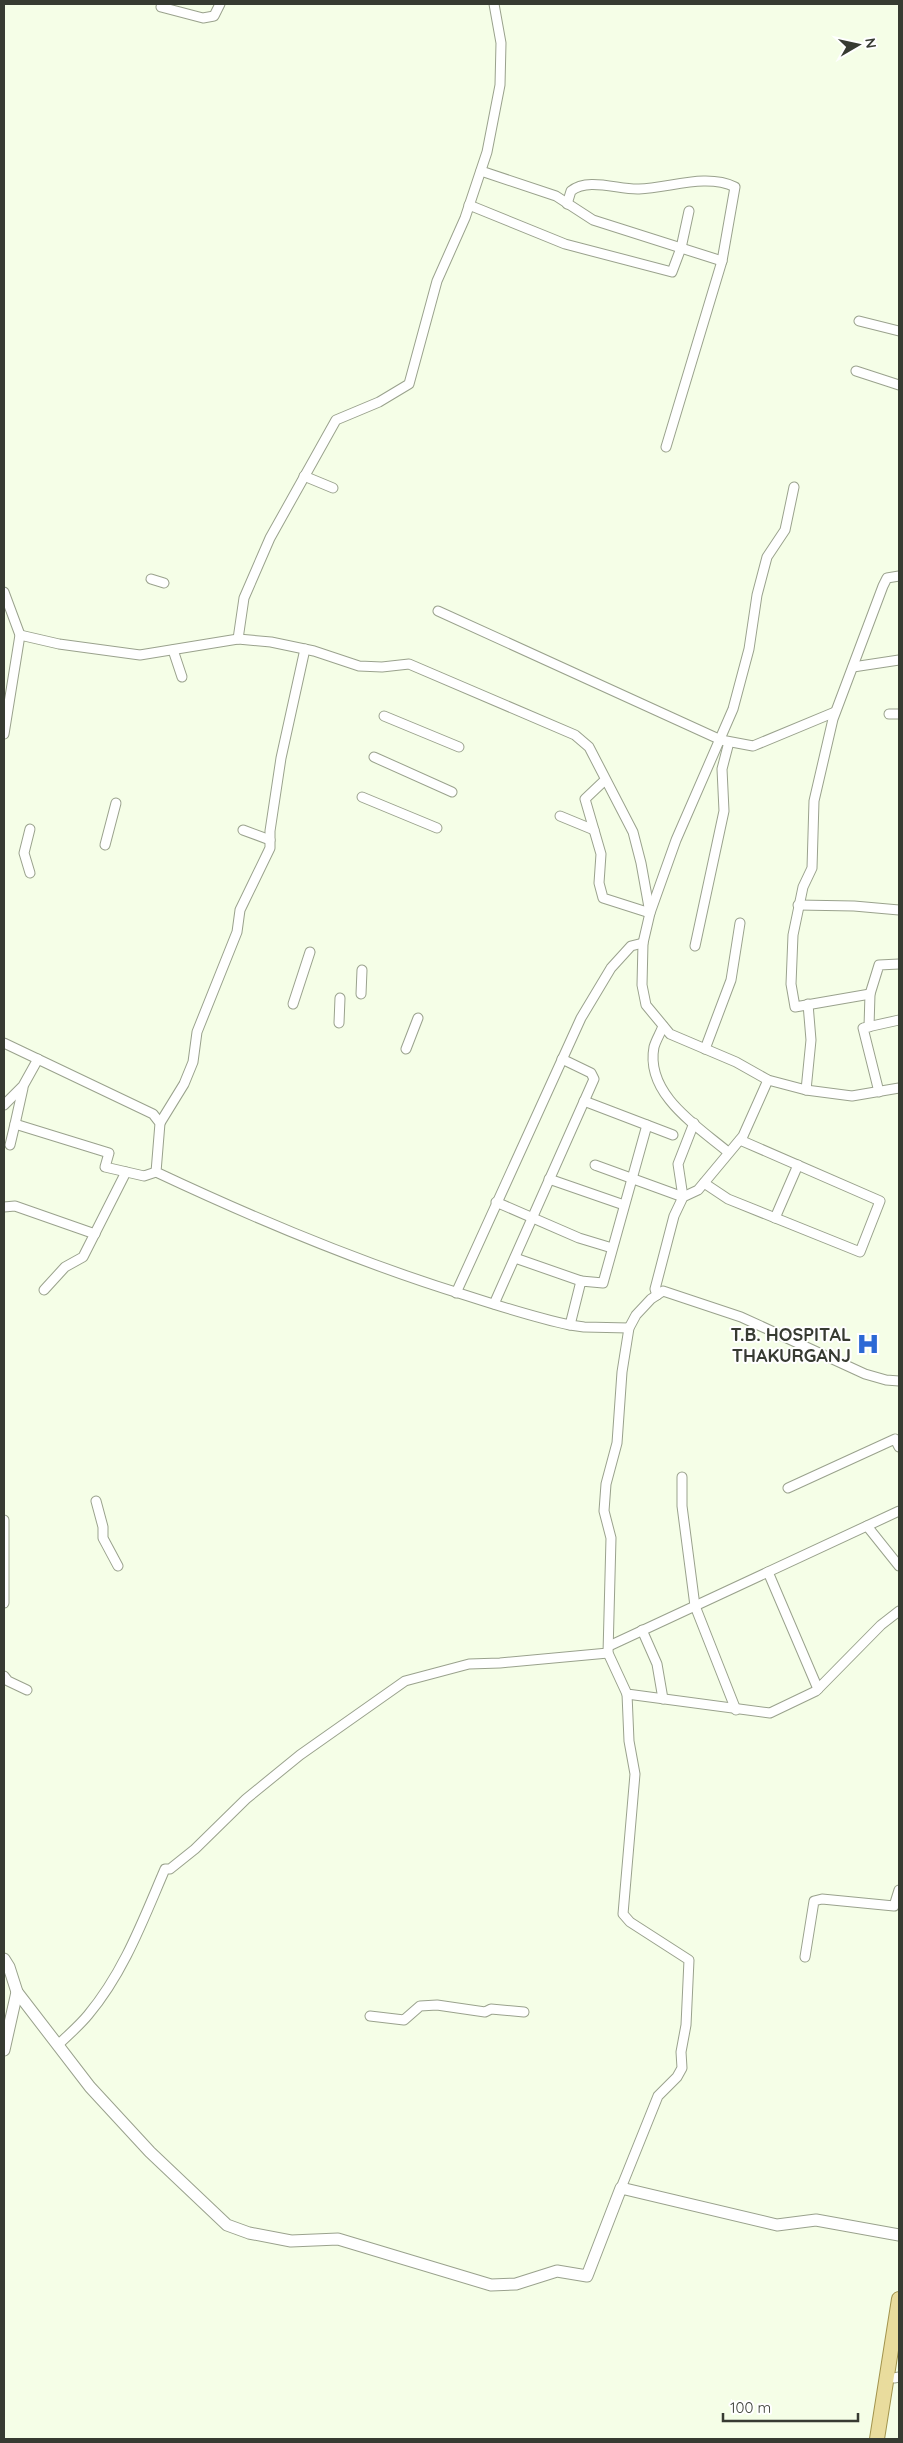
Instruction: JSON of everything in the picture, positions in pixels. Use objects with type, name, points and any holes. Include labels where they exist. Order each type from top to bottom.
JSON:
[{"type":"main road","points":[[878,2439],[899,2299]]},
{"type":"main road","points":[[884,2439],[897,2377],[899,2347]]},
{"type":"street","points":[[162,4],[161,8],[203,18],[214,16],[220,4]]},
{"type":"street","points":[[238,639],[244,598],[270,538],[336,420],[379,402],[409,384],[437,281],[469,206],[487,152],[500,85],[501,43],[494,4]]},
{"type":"street","points":[[481,171],[556,196],[593,220],[722,261]]},
{"type":"street","points":[[568,204],[571,191],[584,184],[639,189],[704,181],[733,186],[736,191],[722,261],[666,447]]},
{"type":"street","points":[[469,206],[565,244],[667,272],[672,272],[674,269],[681,248],[689,211]]},
{"type":"street","points":[[859,322],[899,331]]},
{"type":"street","points":[[856,372],[899,385]]},
{"type":"street","points":[[304,476],[333,488]]},
{"type":"street","points":[[695,946],[724,811],[722,769],[725,741],[749,649],[757,595],[767,557],[785,530],[794,487]]},
{"type":"street","points":[[870,994],[795,1007],[791,984],[793,935],[803,887],[812,868],[814,801],[835,712],[887,578],[899,576]]},
{"type":"street","points":[[151,579],[164,583]]},
{"type":"street","points":[[4,592],[20,635],[5,716],[4,734]]},
{"type":"street","points":[[438,611],[725,741],[753,746],[835,712]]},
{"type":"street","points":[[20,635],[58,644],[140,655],[238,639],[271,642],[359,666],[382,667],[409,664],[566,731],[590,747],[605,780],[633,832],[641,862],[650,913]]},
{"type":"street","points":[[173,650],[182,677]]},
{"type":"street","points":[[156,1172],[160,1123],[184,1084],[193,1062],[197,1032],[238,932],[240,910],[270,848],[281,758],[305,650]]},
{"type":"street","points":[[853,667],[899,660]]},
{"type":"street","points":[[384,716],[459,747]]},
{"type":"street","points":[[725,741],[676,840],[650,913],[643,943],[642,985],[646,1005],[670,1034],[736,1062],[768,1080],[806,1090],[852,1096],[899,1088]]},
{"type":"street","points":[[374,758],[452,792]]},
{"type":"street","points":[[605,780],[585,798],[601,854],[599,883],[603,898],[650,913]]},
{"type":"street","points":[[362,797],[437,828]]},
{"type":"street","points":[[105,845],[116,803]]},
{"type":"street","points":[[560,816],[594,830]]},
{"type":"street","points":[[30,829],[24,853],[30,873]]},
{"type":"street","points":[[243,830],[270,840]]},
{"type":"street","points":[[798,905],[899,910]]},
{"type":"street","points":[[705,1049],[731,980],[740,923]]},
{"type":"street","points":[[456,1293],[580,1018],[612,968],[631,946],[643,943]]},
{"type":"street","points":[[293,1004],[310,952]]},
{"type":"street","points":[[868,1027],[870,994],[879,964],[899,964]]},
{"type":"street","points":[[361,994],[362,970]]},
{"type":"street","points":[[339,1022],[340,998]]},
{"type":"street","points":[[806,1090],[811,1040],[808,1004]]},
{"type":"street","points":[[406,1050],[418,1018]]},
{"type":"street","points":[[879,1092],[862,1028],[899,1020]]},
{"type":"street","points":[[664,1026],[654,1047],[655,1070],[661,1090],[694,1123],[728,1152]]},
{"type":"street","points":[[4,1043],[152,1114],[160,1123]]},
{"type":"street","points":[[10,1145],[24,1086],[38,1059]]},
{"type":"street","points":[[494,1304],[584,1101],[593,1076],[562,1059]]},
{"type":"street","points":[[595,1166],[683,1197],[698,1190],[728,1152],[744,1136],[768,1080]]},
{"type":"street","points":[[4,1106],[24,1086]]},
{"type":"street","points":[[584,1101],[673,1135]]},
{"type":"street","points":[[152,1114],[167,1112]]},
{"type":"street","points":[[657,1295],[655,1289],[671,1225],[683,1197],[678,1164],[694,1123]]},
{"type":"street","points":[[14,1124],[109,1153],[105,1167],[144,1176],[156,1172],[251,1217],[315,1244],[400,1275],[570,1325],[629,1328]]},
{"type":"street","points":[[514,1258],[581,1281],[603,1283],[647,1125]]},
{"type":"street","points":[[704,1183],[728,1198],[860,1252],[880,1201],[740,1140]]},
{"type":"street","points":[[775,1218],[798,1165]]},
{"type":"street","points":[[44,1290],[65,1267],[83,1257],[126,1172]]},
{"type":"street","points":[[549,1180],[624,1205]]},
{"type":"street","points":[[496,1202],[579,1238],[612,1248]]},
{"type":"street","points":[[4,1207],[15,1206],[95,1234]]},
{"type":"street","points":[[570,1325],[581,1281]]},
{"type":"street","points":[[4,1958],[10,1967],[17,1992],[90,2087],[150,2152],[227,2225],[249,2233],[291,2241],[338,2239],[491,2285],[516,2284],[557,2271],[587,2276],[655,2102],[677,2077],[682,2068],[681,2052],[686,2026],[689,1960],[630,1922],[623,1914],[635,1774],[628,1732],[627,1694],[608,1650],[611,1538],[604,1512],[606,1484],[617,1443],[622,1372],[629,1328],[636,1315],[663,1291],[684,1296],[741,1316],[865,1374],[886,1380],[899,1381]]},
{"type":"street","points":[[788,1488],[895,1439],[899,1447]]},
{"type":"street","points":[[682,1477],[682,1506],[695,1606],[736,1710]]},
{"type":"street","points":[[96,1501],[103,1527],[102,1538],[118,1566]]},
{"type":"street","points":[[58,2045],[87,2017],[108,1989],[131,1949],[165,1870],[170,1869],[195,1849],[246,1799],[300,1756],[405,1681],[469,1664],[500,1663],[608,1650],[642,1630],[899,1512]]},
{"type":"street","points":[[4,1520],[4,1603]]},
{"type":"street","points":[[867,1526],[899,1566]]},
{"type":"street","points":[[768,1572],[818,1689]]},
{"type":"street","points":[[627,1694],[770,1714],[818,1689],[882,1625],[899,1611]]},
{"type":"street","points":[[642,1630],[657,1664],[663,1699]]},
{"type":"street","points":[[4,1676],[8,1681],[27,1690]]},
{"type":"street","points":[[805,1957],[814,1901],[822,1899],[894,1906],[899,1890]]},
{"type":"street","points":[[4,2050],[17,1992]]},
{"type":"street","points":[[370,2016],[404,2020],[420,2006],[437,2006],[485,2012],[491,2009],[524,2012]]},
{"type":"street","points":[[621,2188],[777,2225],[816,2220],[899,2235]]},
{"type":"place","name":"T.B. HOSPITAL THAKURGANJ","points":[[868,1344]]}]
